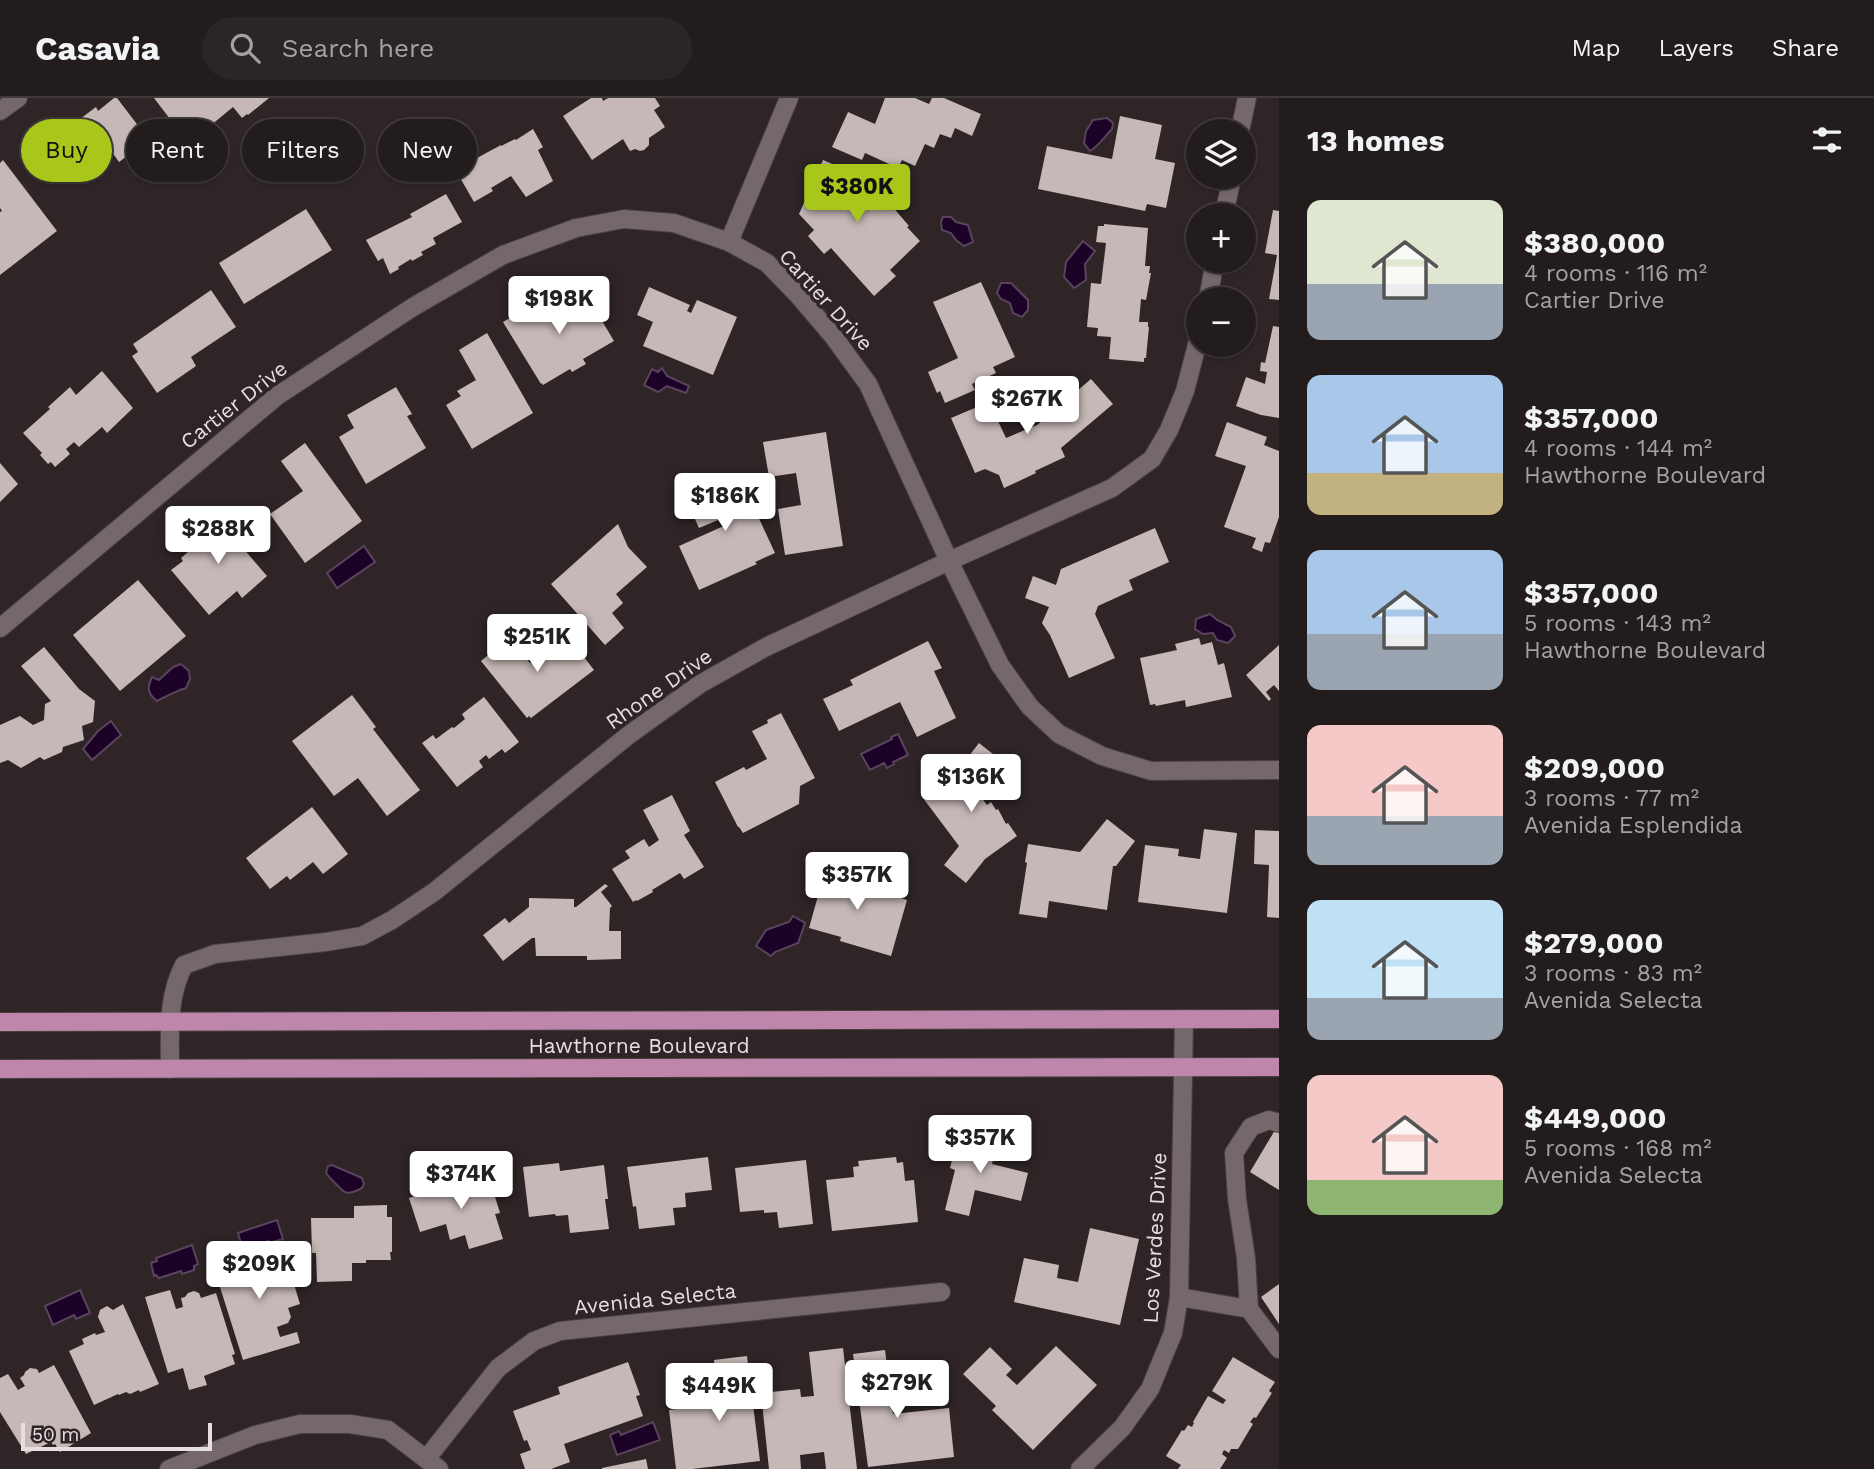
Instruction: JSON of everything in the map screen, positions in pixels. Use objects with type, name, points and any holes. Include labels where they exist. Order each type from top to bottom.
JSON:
[{"type":"main road","name":"Hawthorne Boulevard","points":[[0,1022],[1279,1019]]},
{"type":"main road","name":"Hawthorne Boulevard","points":[[0,1069],[1279,1067]]},
{"type":"street","points":[[0,111],[19,98]]},
{"type":"street","points":[[729,242],[789,98]]},
{"type":"street","points":[[1243,119],[1247,98]]},
{"type":"street","name":"Cartier Drive","points":[[0,628],[277,396],[413,307],[503,255],[576,228],[624,219],[674,223],[729,242],[767,263],[833,336],[868,383],[949,561],[1000,665],[1030,707],[1059,734],[1102,756],[1151,771],[1279,770]]},
{"type":"street","name":"Rhone Drive","points":[[170,1069],[170,1021],[175,982],[184,965],[215,954],[326,943],[362,936],[434,892],[630,734],[700,684],[757,651],[1112,488],[1152,459],[1169,430],[1185,391],[1194,357]]},
{"type":"street","name":"Los Verdes Drive","points":[[1080,1469],[1122,1428],[1150,1389],[1173,1333],[1179,1297],[1184,1019]]},
{"type":"street","points":[[1279,1122],[1269,1120],[1251,1127],[1234,1153],[1249,1309],[1279,1349]]},
{"type":"street","name":"Avenida Selecta","points":[[433,1464],[498,1368],[534,1340],[561,1331],[941,1292]]},
{"type":"street","points":[[1179,1297],[1249,1309]]},
{"type":"street","points":[[169,1469],[255,1435],[300,1424],[350,1424],[388,1430],[433,1464]]},
{"type":"shaded area","points":[[1107,118],[1113,123],[1112,129],[1090,151],[1084,143],[1086,131],[1093,120]]},
{"type":"shaded area","points":[[943,217],[951,217],[956,222],[968,225],[973,242],[964,246],[951,233],[942,230]]},
{"type":"shaded area","points":[[1083,241],[1095,251],[1085,264],[1086,280],[1074,288],[1064,277],[1066,262]]},
{"type":"shaded area","points":[[1001,283],[1011,283],[1028,300],[1028,310],[1022,317],[1013,313],[1010,303],[1001,299],[997,293]]},
{"type":"shaded area","points":[[662,368],[667,376],[689,386],[686,393],[667,386],[658,392],[644,385],[652,369],[658,372]]},
{"type":"shaded area","points":[[1046,387],[1052,394],[1032,416],[1024,419],[1016,415],[1016,404],[1031,392]]},
{"type":"shaded area","points":[[364,546],[375,562],[337,588],[327,573]]},
{"type":"shaded area","points":[[1210,614],[1231,627],[1235,636],[1228,643],[1217,640],[1213,633],[1203,634],[1195,629],[1196,619]]},
{"type":"shaded area","points":[[181,664],[189,671],[190,679],[186,688],[157,701],[149,690],[152,677],[159,680],[173,667]]},
{"type":"shaded area","points":[[111,721],[121,735],[92,760],[83,749],[98,731]]},
{"type":"shaded area","points":[[898,734],[908,755],[887,768],[884,763],[870,770],[861,754]]},
{"type":"shaded area","points":[[793,916],[805,923],[798,943],[771,956],[756,946],[766,930],[789,922]]},
{"type":"shaded area","points":[[967,1117],[1003,1118],[1004,1136],[963,1126]]},
{"type":"shaded area","points":[[332,1165],[362,1178],[362,1188],[350,1193],[341,1190],[326,1173],[328,1166]]},
{"type":"shaded area","points":[[277,1220],[283,1239],[243,1250],[238,1233]]},
{"type":"shaded area","points":[[192,1245],[198,1264],[194,1266],[194,1270],[159,1278],[154,1276],[151,1263],[157,1261],[156,1258]]},
{"type":"shaded area","points":[[80,1290],[90,1313],[76,1319],[74,1315],[53,1325],[45,1306]]},
{"type":"shaded area","points":[[653,1422],[660,1440],[617,1455],[610,1435],[619,1431],[621,1435]]},
{"type":"building","points":[[117,98],[133,119],[126,119],[126,157],[119,162],[112,152],[112,119],[80,119],[96,107],[98,111]]},
{"type":"building","points":[[154,98],[269,98],[242,118],[233,107],[218,119],[170,119]]},
{"type":"building","points":[[591,98],[602,98],[603,101],[608,98],[655,98],[660,106],[654,110],[665,127],[649,138],[649,145],[644,150],[630,151],[623,139],[592,160],[563,116]]},
{"type":"building","points":[[885,98],[915,98],[929,104],[932,98],[944,98],[981,114],[972,136],[955,128],[951,138],[940,134],[934,148],[925,144],[915,166],[902,160],[898,168],[865,153],[862,160],[832,147],[848,112],[875,124]]},
{"type":"building","points":[[1120,116],[1162,125],[1155,159],[1175,163],[1166,208],[1147,204],[1145,211],[1038,189],[1047,146],[1112,159]]},
{"type":"building","points":[[533,129],[543,147],[538,150],[553,181],[526,197],[511,176],[474,202],[462,182],[477,182],[477,158]]},
{"type":"building","points":[[3,160],[57,231],[0,275],[0,163]]},
{"type":"building","points":[[823,160],[846,170],[853,164],[869,181],[884,188],[886,199],[920,241],[890,270],[896,276],[874,296],[831,248],[824,254],[808,236],[814,230],[799,214]]},
{"type":"building","points":[[446,194],[462,222],[433,238],[436,244],[421,252],[423,255],[412,261],[411,259],[390,274],[383,258],[378,261],[366,240],[412,217],[410,214]]},
{"type":"building","points":[[306,209],[332,250],[244,304],[219,263]]},
{"type":"building","points":[[1273,210],[1279,211],[1279,300],[1269,299],[1277,255],[1265,253]]},
{"type":"building","points":[[1104,224],[1148,228],[1145,266],[1150,266],[1151,273],[1146,300],[1141,299],[1139,322],[1148,322],[1149,327],[1144,362],[1109,359],[1111,337],[1097,336],[1098,328],[1087,327],[1091,283],[1101,284],[1106,243],[1096,242],[1098,226]]},
{"type":"building","points":[[981,282],[1015,357],[993,367],[996,373],[972,384],[975,390],[945,403],[940,391],[937,393],[928,372],[958,358],[933,302]]},
{"type":"building","points":[[649,287],[690,305],[687,311],[691,313],[697,300],[737,317],[713,375],[643,346],[653,322],[637,315]]},
{"type":"building","points":[[583,289],[614,341],[583,359],[586,364],[572,372],[570,369],[543,385],[503,322],[536,303],[545,319],[554,314],[551,309]]},
{"type":"building","points":[[211,290],[236,327],[191,357],[196,366],[157,393],[132,356],[138,352],[133,344]]},
{"type":"building","points":[[1273,326],[1279,327],[1279,418],[1236,406],[1246,377],[1265,384],[1267,372],[1260,371],[1261,362],[1265,363]]},
{"type":"building","points":[[487,333],[533,413],[472,449],[446,405],[461,396],[457,391],[476,380],[459,350]]},
{"type":"building","points":[[102,371],[133,408],[107,433],[102,427],[79,447],[74,442],[66,449],[70,454],[55,467],[51,462],[48,464],[40,455],[42,453],[23,433],[70,387],[76,395]]},
{"type":"building","points":[[1091,379],[1113,404],[1061,448],[1065,457],[1004,488],[999,475],[985,469],[975,473],[951,418],[989,402],[1006,438],[1037,425]]},
{"type":"building","points":[[396,387],[412,414],[407,416],[426,448],[366,484],[339,437],[354,428],[347,415]]},
{"type":"building","points":[[1227,422],[1267,437],[1264,445],[1279,451],[1279,517],[1270,543],[1265,542],[1262,552],[1252,548],[1256,538],[1224,527],[1246,466],[1215,456]]},
{"type":"building","points":[[826,432],[843,546],[785,555],[778,509],[801,505],[796,473],[769,477],[763,442]]},
{"type":"building","points":[[305,443],[362,521],[305,563],[270,514],[303,491],[281,461]]},
{"type":"building","points":[[0,463],[18,484],[0,502]]},
{"type":"building","points":[[738,473],[775,553],[699,590],[679,546],[726,525],[723,518],[699,528],[685,497]]},
{"type":"building","points":[[222,513],[241,536],[236,540],[267,576],[242,598],[237,591],[209,615],[171,570],[183,561],[181,558],[195,546],[190,539]]},
{"type":"building","points":[[618,524],[628,547],[647,567],[616,594],[623,603],[612,613],[624,628],[605,645],[551,584]]},
{"type":"building","points":[[1155,528],[1169,562],[1129,580],[1133,590],[1098,606],[1095,614],[1115,658],[1069,678],[1042,623],[1049,607],[1025,598],[1033,576],[1056,585],[1061,569]]},
{"type":"building","points":[[138,580],[186,636],[120,691],[73,635]]},
{"type":"building","points":[[567,635],[594,670],[531,718],[527,718],[481,661],[510,637],[530,663]]},
{"type":"building","points":[[1199,638],[1201,645],[1212,642],[1218,665],[1224,663],[1232,697],[1186,707],[1185,700],[1150,705],[1140,658],[1177,650],[1175,644]]},
{"type":"building","points":[[928,641],[942,668],[934,671],[956,718],[917,737],[900,702],[839,731],[823,699],[853,685],[850,680]]},
{"type":"building","points":[[1279,645],[1279,691],[1274,685],[1266,692],[1271,699],[1269,701],[1246,675]]},
{"type":"building","points":[[44,647],[79,689],[95,701],[93,722],[82,726],[84,740],[63,747],[62,752],[44,760],[40,757],[21,768],[8,760],[0,763],[0,725],[20,716],[33,725],[44,720],[45,704],[51,701],[21,666]]},
{"type":"building","points":[[352,695],[376,727],[373,729],[420,790],[387,816],[358,778],[334,796],[292,741]]},
{"type":"building","points":[[484,697],[519,742],[505,753],[502,749],[489,759],[486,755],[479,761],[483,767],[457,787],[422,743],[433,735],[436,739],[454,728],[465,719],[462,714]]},
{"type":"building","points":[[781,713],[815,778],[800,786],[799,804],[743,833],[715,782],[767,759],[752,731]]},
{"type":"building","points":[[979,743],[1003,762],[978,793],[987,805],[991,802],[996,810],[998,809],[1017,836],[985,859],[966,883],[944,865],[959,846],[923,798],[955,774]]},
{"type":"building","points":[[672,795],[690,831],[684,835],[704,867],[684,879],[680,873],[633,902],[612,869],[630,858],[625,851],[644,839],[649,847],[659,840],[643,810]]},
{"type":"building","points":[[312,807],[348,854],[323,874],[313,862],[290,880],[287,876],[270,889],[246,858]]},
{"type":"building","points":[[1107,819],[1135,841],[1116,866],[1113,866],[1107,910],[1049,901],[1047,918],[1019,914],[1028,844],[1080,852]]},
{"type":"building","points":[[1204,829],[1237,833],[1227,913],[1138,902],[1145,845],[1179,849],[1178,856],[1200,859]]},
{"type":"building","points":[[1255,830],[1279,831],[1279,918],[1267,917],[1269,865],[1254,864]]},
{"type":"building","points":[[826,867],[878,882],[873,896],[880,898],[881,892],[907,900],[891,956],[840,941],[841,937],[809,928]]},
{"type":"building","points":[[605,884],[608,886],[601,892],[612,906],[609,931],[621,931],[621,959],[587,960],[587,956],[536,956],[535,938],[532,938],[503,961],[483,935],[505,918],[509,923],[529,907],[529,898],[574,899],[576,907]]},
{"type":"building","points":[[1275,1130],[1279,1133],[1279,1190],[1250,1172]]},
{"type":"building","points":[[959,1134],[997,1143],[992,1164],[1028,1173],[1021,1201],[975,1190],[969,1216],[945,1210],[955,1170],[950,1168]]},
{"type":"building","points":[[708,1157],[712,1190],[685,1193],[686,1207],[673,1208],[675,1225],[639,1229],[627,1167]]},
{"type":"building","points":[[896,1157],[897,1163],[903,1162],[905,1181],[914,1180],[918,1222],[832,1231],[826,1180],[854,1177],[853,1167],[859,1166],[858,1161]]},
{"type":"building","points":[[806,1160],[813,1224],[779,1228],[777,1212],[740,1212],[735,1168]]},
{"type":"building","points":[[559,1163],[560,1171],[604,1165],[609,1229],[570,1233],[568,1215],[529,1217],[523,1167]]},
{"type":"building","points":[[488,1174],[500,1213],[495,1214],[503,1239],[469,1249],[465,1235],[450,1240],[446,1224],[420,1232],[409,1198]]},
{"type":"building","points":[[387,1205],[387,1217],[392,1217],[391,1260],[352,1263],[352,1281],[317,1282],[316,1253],[312,1253],[311,1218],[354,1218],[354,1206]]},
{"type":"building","points":[[1090,1228],[1139,1239],[1120,1325],[1014,1302],[1024,1258],[1059,1265],[1057,1278],[1078,1282]]},
{"type":"building","points":[[283,1248],[300,1304],[288,1308],[291,1317],[288,1323],[277,1327],[280,1337],[297,1332],[300,1343],[243,1360],[214,1268],[230,1263],[229,1259],[249,1253],[251,1258]]},
{"type":"building","points":[[1279,1284],[1279,1324],[1261,1297]]},
{"type":"building","points":[[170,1290],[176,1309],[183,1307],[181,1298],[188,1293],[194,1291],[199,1293],[201,1298],[216,1293],[235,1354],[232,1355],[235,1364],[204,1376],[207,1385],[189,1390],[183,1368],[168,1373],[145,1297]]},
{"type":"building","points":[[123,1304],[159,1384],[140,1392],[118,1394],[94,1405],[69,1351],[84,1344],[82,1339],[105,1332],[98,1317],[100,1310],[107,1306],[113,1310]]},
{"type":"building","points":[[1056,1346],[1097,1385],[1033,1450],[992,1410],[996,1406],[963,1374],[990,1347],[1012,1369],[1006,1375],[1017,1385]]},
{"type":"building","points":[[843,1348],[857,1469],[826,1469],[824,1452],[800,1455],[801,1469],[769,1469],[761,1393],[800,1389],[801,1397],[814,1396],[809,1352]]},
{"type":"building","points":[[885,1350],[893,1414],[949,1408],[954,1457],[868,1467],[853,1354]]},
{"type":"building","points":[[747,1356],[760,1461],[676,1469],[669,1410],[719,1404],[714,1360]]},
{"type":"building","points":[[1233,1357],[1275,1382],[1269,1391],[1272,1393],[1256,1418],[1250,1422],[1253,1424],[1238,1449],[1231,1449],[1229,1453],[1224,1450],[1222,1454],[1227,1458],[1220,1469],[1178,1469],[1181,1465],[1166,1456],[1182,1430],[1188,1425],[1192,1427],[1208,1396],[1223,1404],[1226,1400],[1212,1391]]},
{"type":"building","points":[[628,1362],[640,1395],[636,1396],[643,1416],[564,1444],[570,1462],[551,1469],[525,1469],[520,1454],[531,1450],[527,1440],[524,1441],[513,1411],[560,1394],[558,1387]]},
{"type":"building","points":[[54,1365],[91,1433],[60,1452],[51,1442],[26,1454],[0,1412],[0,1378],[8,1374],[18,1390],[25,1386],[20,1378],[30,1368],[37,1369],[39,1373]]},
{"type":"building","points":[[646,1459],[648,1469],[602,1469],[602,1468]]}]
